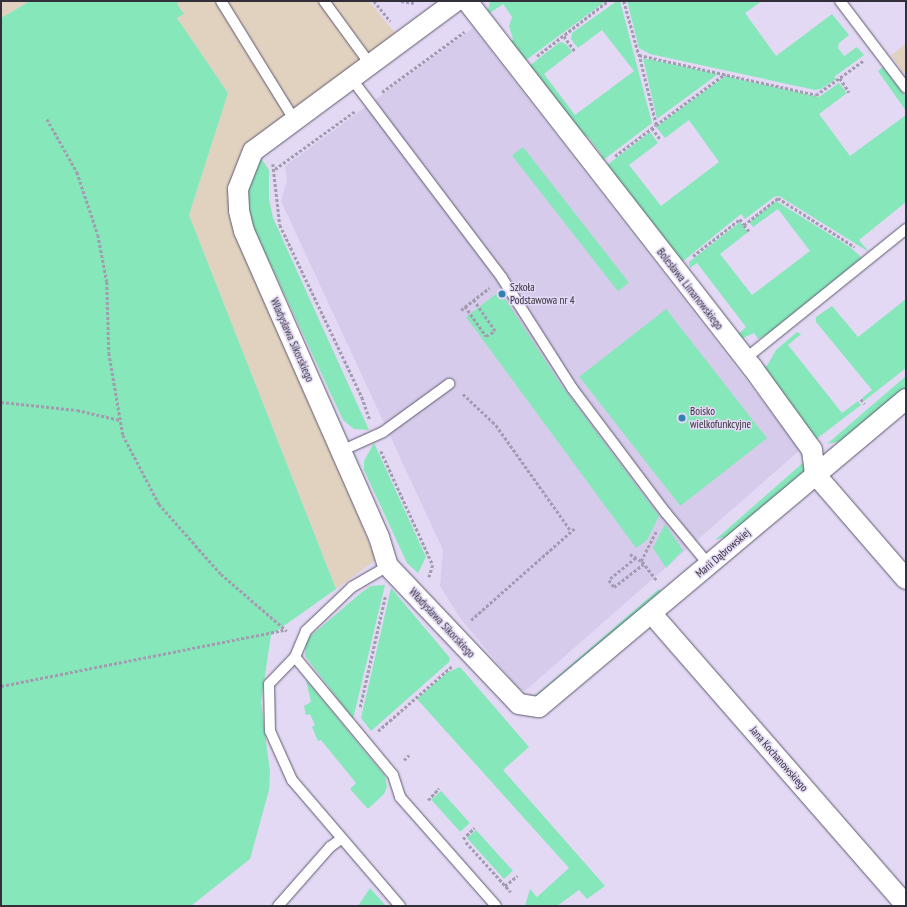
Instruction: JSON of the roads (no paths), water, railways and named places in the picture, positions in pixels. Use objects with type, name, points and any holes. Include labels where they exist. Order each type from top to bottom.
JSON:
[{"type":"street","name":"Władysława Sikorskiego","points":[[456,1],[253,150],[244,168],[238,189],[239,211],[244,231],[379,537],[391,569],[520,704],[539,707]]},
{"type":"street","name":"Bolesława Limanowskiego","points":[[467,1],[745,359],[812,450],[815,474]]},
{"type":"street","name":"Marii Dąbrowskiej","points":[[539,707],[652,614],[815,474],[906,399]]},
{"type":"street","points":[[815,474],[906,579]]},
{"type":"street","name":"Jana Kochanowskiego","points":[[652,614],[906,905]]},
{"type":"lane","points":[[220,1],[294,119]]},
{"type":"lane","points":[[324,1],[370,64]]},
{"type":"lane","points":[[840,1],[877,51],[906,86]]},
{"type":"lane","points":[[351,78],[502,278],[572,388],[666,513],[708,565]]},
{"type":"lane","points":[[745,359],[906,229]]},
{"type":"lane","points":[[341,451],[374,436],[449,384]]},
{"type":"lane","points":[[391,569],[352,587],[306,631],[295,657],[269,684],[270,731],[292,780],[400,906]]},
{"type":"lane","points":[[295,657],[393,775],[400,797],[496,906]]},
{"type":"lane","points":[[278,906],[330,847],[341,839]]},
{"type":"place","name":"Szkoła Podstawowa nr 4","points":[[502,294]]},
{"type":"place","name":"Boisko wielkofunkcyjne","points":[[682,418]]}]
